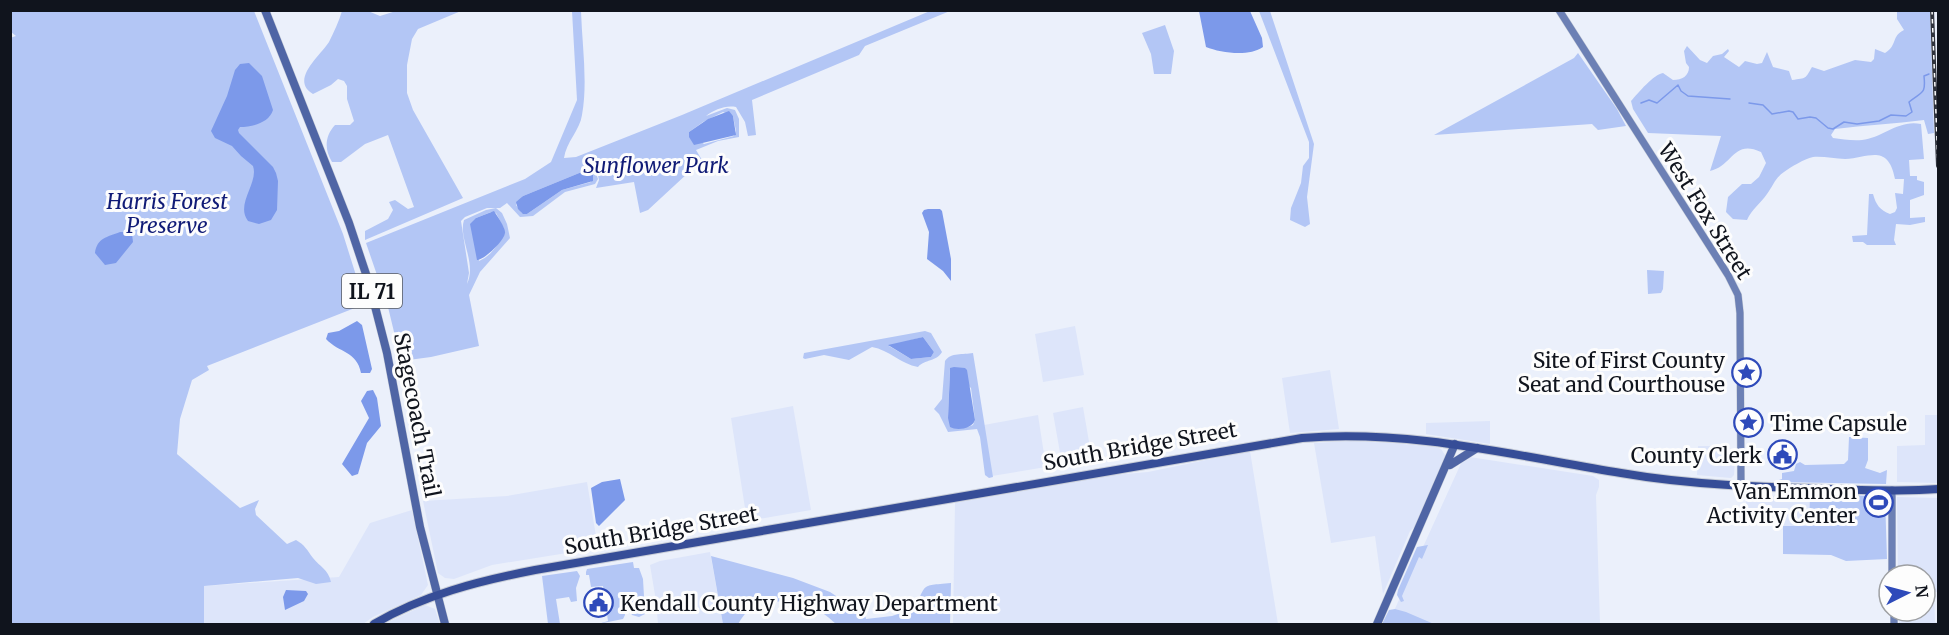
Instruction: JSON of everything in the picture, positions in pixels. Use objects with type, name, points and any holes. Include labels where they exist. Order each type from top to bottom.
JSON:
[{"type":"highway","name":"South Bridge Street","points":[[374,624],[436,595],[488,580],[535,570],[1266,442],[1316,436],[1400,437],[1455,444],[1644,477],[1741,486],[1925,491],[1938,489]]},
{"type":"highway","name":"South Bridge Street","points":[[1925,491],[1938,494]]},
{"type":"main road","name":"Stagecoach Trail","points":[[265,10],[357,245],[380,320],[417,514],[445,624]]},
{"type":"main road","points":[[1377,624],[1439,486],[1455,444]]},
{"type":"main road","points":[[1446,468],[1455,460],[1477,448]]},
{"type":"street","name":"West Fox Street","points":[[1559,10],[1712,249],[1736,291],[1740,313],[1741,486]]},
{"type":"street","points":[[1892,490],[1892,563]]},
{"type":"shaded area","points":[[1075,326],[1084,375],[1043,382],[1035,334]]},
{"type":"shaded area","points":[[1330,370],[1339,429],[1290,433],[1282,378]]},
{"type":"shaded area","points":[[793,406],[811,510],[747,521],[731,418]]},
{"type":"shaded area","points":[[1083,407],[1092,459],[1062,464],[1053,413]]},
{"type":"shaded area","points":[[1038,415],[1046,467],[992,476],[984,425]]},
{"type":"shaded area","points":[[1925,415],[1938,415],[1938,483],[1897,482],[1897,446],[1925,445]]},
{"type":"shaded area","points":[[1490,421],[1490,444],[1426,434],[1426,423]]},
{"type":"shaded area","points":[[1351,441],[1436,447],[1441,449],[1445,455],[1445,460],[1417,525],[1410,531],[1383,594],[1375,536],[1331,543],[1314,443]]},
{"type":"shaded area","points":[[1698,446],[1722,446],[1722,460],[1735,460],[1734,475],[1731,478],[1697,475]]},
{"type":"shaded area","points":[[1250,451],[1278,624],[953,624],[955,503],[1114,475],[1148,472]]},
{"type":"shaded area","points":[[1470,457],[1593,476],[1599,480],[1596,495],[1600,624],[1388,624],[1463,459]]},
{"type":"shaded area","points":[[587,482],[598,548],[492,565],[454,579],[445,578],[438,573],[423,501],[507,496]]},
{"type":"shaded area","points":[[1749,495],[1810,497],[1809,526],[1783,526],[1783,514],[1746,514],[1746,497]]},
{"type":"shaded area","points":[[1897,497],[1938,498],[1938,592],[1937,563],[1898,563]]},
{"type":"shaded area","points":[[412,510],[428,585],[421,595],[363,624],[204,624],[204,586],[339,577],[370,523]]},
{"type":"shaded area","points":[[710,552],[723,624],[658,624],[650,565]]},
{"type":"shaded area","points":[[425,605],[435,609],[440,624],[384,624]]},
{"type":"shaded area","points":[[1938,622],[1938,624],[1899,623]]},
{"type":"green space","name":"Harris Forest Preserve","points":[[11,11],[254,11],[343,234],[365,304],[207,366],[209,370],[192,380],[180,419],[177,454],[240,508],[259,500],[255,509],[256,515],[287,544],[296,540],[302,544],[326,571],[331,582],[316,584],[298,578],[204,586],[204,624],[11,624],[10,38],[16,36],[11,32]]},
{"type":"green space","points":[[342,11],[368,11],[380,16],[396,11],[461,11],[418,29],[412,39],[407,65],[407,93],[413,110],[463,198],[365,240],[365,231],[388,219],[393,210],[389,202],[395,200],[408,209],[414,207],[388,135],[365,144],[341,162],[332,162],[329,157],[327,143],[332,129],[335,125],[350,125],[354,121],[347,99],[347,86],[344,81],[338,79],[313,94],[306,88],[304,82],[309,68],[329,42]]},
{"type":"green space","name":"Sunflower Park","points":[[572,11],[581,11],[585,89],[581,120],[564,158],[576,157],[682,115],[930,11],[950,11],[865,46],[859,55],[752,100],[756,135],[748,136],[745,122],[736,107],[724,107],[709,114],[706,116],[727,108],[735,110],[739,119],[739,137],[718,141],[696,150],[702,160],[648,210],[640,213],[634,182],[596,188],[599,180],[595,161],[589,164],[593,165],[598,179],[595,184],[565,192],[533,216],[520,217],[507,203],[496,208],[502,213],[510,238],[480,272],[469,295],[479,346],[401,361],[388,307],[366,243],[525,179],[551,162],[577,100]],"holes":[[[723,112],[733,116],[736,131],[734,136],[704,144],[689,132]],[[589,169],[591,182],[562,190],[527,214],[522,213],[516,205],[523,196]],[[487,208],[496,208],[464,220],[463,234],[461,221]],[[491,212],[496,213],[504,228],[496,247],[479,261],[476,218]],[[463,237],[470,268],[467,284],[469,273]]]},
{"type":"green space","points":[[1259,11],[1270,11],[1314,144],[1307,197],[1310,224],[1305,227],[1290,220],[1291,208],[1301,183],[1303,166],[1309,158],[1309,142]]},
{"type":"green space","points":[[1897,11],[1930,11],[1934,133],[1928,134],[1924,120],[1835,129],[1831,135],[1833,138],[1862,140],[1905,124],[1921,124],[1924,159],[1909,160],[1910,176],[1917,176],[1917,180],[1924,182],[1924,195],[1910,200],[1910,218],[1925,217],[1925,222],[1910,225],[1896,224],[1894,240],[1896,245],[1867,245],[1863,242],[1853,242],[1852,236],[1867,235],[1869,194],[1873,194],[1879,207],[1890,214],[1897,208],[1895,193],[1903,194],[1904,179],[1895,179],[1888,161],[1882,157],[1870,155],[1845,159],[1813,157],[1806,159],[1778,177],[1747,220],[1733,219],[1726,212],[1728,197],[1742,184],[1751,184],[1759,177],[1766,163],[1761,152],[1744,149],[1718,168],[1710,171],[1721,136],[1648,133],[1633,109],[1631,101],[1646,84],[1659,74],[1663,73],[1673,80],[1686,75],[1689,67],[1684,51],[1687,46],[1700,60],[1707,63],[1713,56],[1722,54],[1728,49],[1724,57],[1739,67],[1745,61],[1762,63],[1767,52],[1773,67],[1789,71],[1792,80],[1800,79],[1807,76],[1812,67],[1824,71],[1855,60],[1871,62],[1874,59],[1875,49],[1885,53],[1892,47],[1897,35],[1904,30],[1897,19]]},
{"type":"green space","points":[[1165,25],[1174,51],[1171,74],[1154,74],[1151,54],[1142,33]]},
{"type":"green space","points":[[1578,53],[1617,109],[1626,126],[1598,130],[1592,124],[1434,135],[1574,58]]},
{"type":"green space","points":[[1647,270],[1664,271],[1661,293],[1648,294]]},
{"type":"green space","points":[[925,331],[931,333],[942,352],[918,367],[872,347],[849,360],[824,355],[805,359],[803,358],[804,353]],"holes":[[[923,337],[934,352],[931,357],[911,359],[889,346]]]},
{"type":"green space","points":[[973,353],[993,477],[989,478],[985,475],[977,429],[948,432],[934,409],[942,399],[945,361],[954,355]],"holes":[[[950,369],[971,388],[975,420],[973,425],[968,427],[948,418]]]},
{"type":"green space","points":[[1849,437],[1868,438],[1868,460],[1865,468],[1880,473],[1887,470],[1886,484],[1780,482],[1782,473],[1794,471],[1796,464],[1800,462],[1805,465],[1844,464],[1848,460]]},
{"type":"green space","name":"Van Emmon Activity Center","points":[[1810,494],[1885,497],[1887,559],[1846,561],[1831,555],[1783,554],[1783,526],[1809,526]]},
{"type":"green space","points":[[1428,545],[1422,559],[1419,557],[1402,596],[1404,601],[1401,602],[1397,595],[1398,590],[1417,547]]},
{"type":"green space","points":[[711,556],[793,578],[830,592],[865,615],[866,619],[892,616],[913,609],[925,588],[951,583],[950,624],[836,624],[821,612],[807,605],[782,602],[757,604],[748,610],[738,624],[723,624]]},
{"type":"green space","points":[[633,562],[634,568],[639,568],[643,579],[645,614],[639,617],[632,615],[628,603],[624,603],[623,619],[598,624],[608,621],[603,586],[591,587],[589,575],[586,575],[587,569]]},
{"type":"green space","points":[[577,571],[580,576],[576,588],[577,601],[571,602],[569,597],[556,599],[560,624],[548,624],[542,576]]},
{"type":"green space","points":[[1395,609],[1434,624],[1382,624],[1389,610]]},
{"type":"water","points":[[1199,11],[1250,11],[1262,38],[1263,47],[1250,52],[1235,53],[1206,47]]},
{"type":"water","points":[[249,63],[262,76],[273,110],[264,121],[240,127],[238,130],[273,167],[278,181],[277,210],[271,220],[259,224],[248,221],[244,208],[253,179],[253,166],[232,146],[215,138],[211,131],[227,96],[235,70],[240,64]]},
{"type":"water","points":[[729,111],[733,116],[736,135],[694,145],[689,132],[708,119]]},
{"type":"water","points":[[589,169],[593,174],[593,181],[562,190],[527,214],[523,214],[518,209],[516,202],[523,196]]},
{"type":"water","points":[[928,209],[942,211],[951,259],[951,281],[943,271],[927,259],[929,232],[922,213]]},
{"type":"water","points":[[494,211],[503,225],[504,236],[493,250],[477,260],[470,224],[476,218]]},
{"type":"water","points":[[120,232],[132,234],[133,242],[116,263],[105,265],[95,253],[96,248],[103,239]]},
{"type":"water","points":[[357,321],[362,325],[372,369],[370,373],[361,373],[352,356],[326,339],[328,333],[339,331]]},
{"type":"water","points":[[923,337],[934,352],[931,357],[911,359],[888,345]]},
{"type":"water","points":[[950,368],[967,370],[975,420],[968,427],[960,429],[950,427],[948,418]]},
{"type":"water","points":[[373,390],[377,398],[381,426],[367,443],[358,474],[352,476],[342,464],[369,418],[361,401],[367,391]]},
{"type":"water","points":[[620,479],[625,500],[599,526],[596,523],[591,488],[602,482]]},
{"type":"water","points":[[286,590],[306,591],[308,594],[304,601],[285,610],[283,597]]},
{"type":"waterway","points":[[1749,103],[1763,105],[1772,114],[1789,111],[1793,112],[1798,119],[1816,118],[1828,128],[1833,129],[1844,122],[1857,124],[1879,121],[1891,115],[1906,116],[1912,112],[1909,102],[1924,90],[1924,76],[1929,74]]},
{"type":"waterway","points":[[1641,103],[1649,100],[1657,103],[1678,85],[1681,91],[1688,96],[1730,99]]},
{"type":"railway","points":[[1932,10],[1938,166]]},
{"type":"place","name":"Site of First County Seat and Courthouse","points":[[1746,372]]},
{"type":"place","name":"Time Capsule","points":[[1749,423]]},
{"type":"place","name":"County Clerk","points":[[1783,455]]},
{"type":"place","name":"Van Emmon Activity Center","points":[[1878,503]]},
{"type":"place","name":"Kendall County Highway Department","points":[[599,603]]}]
